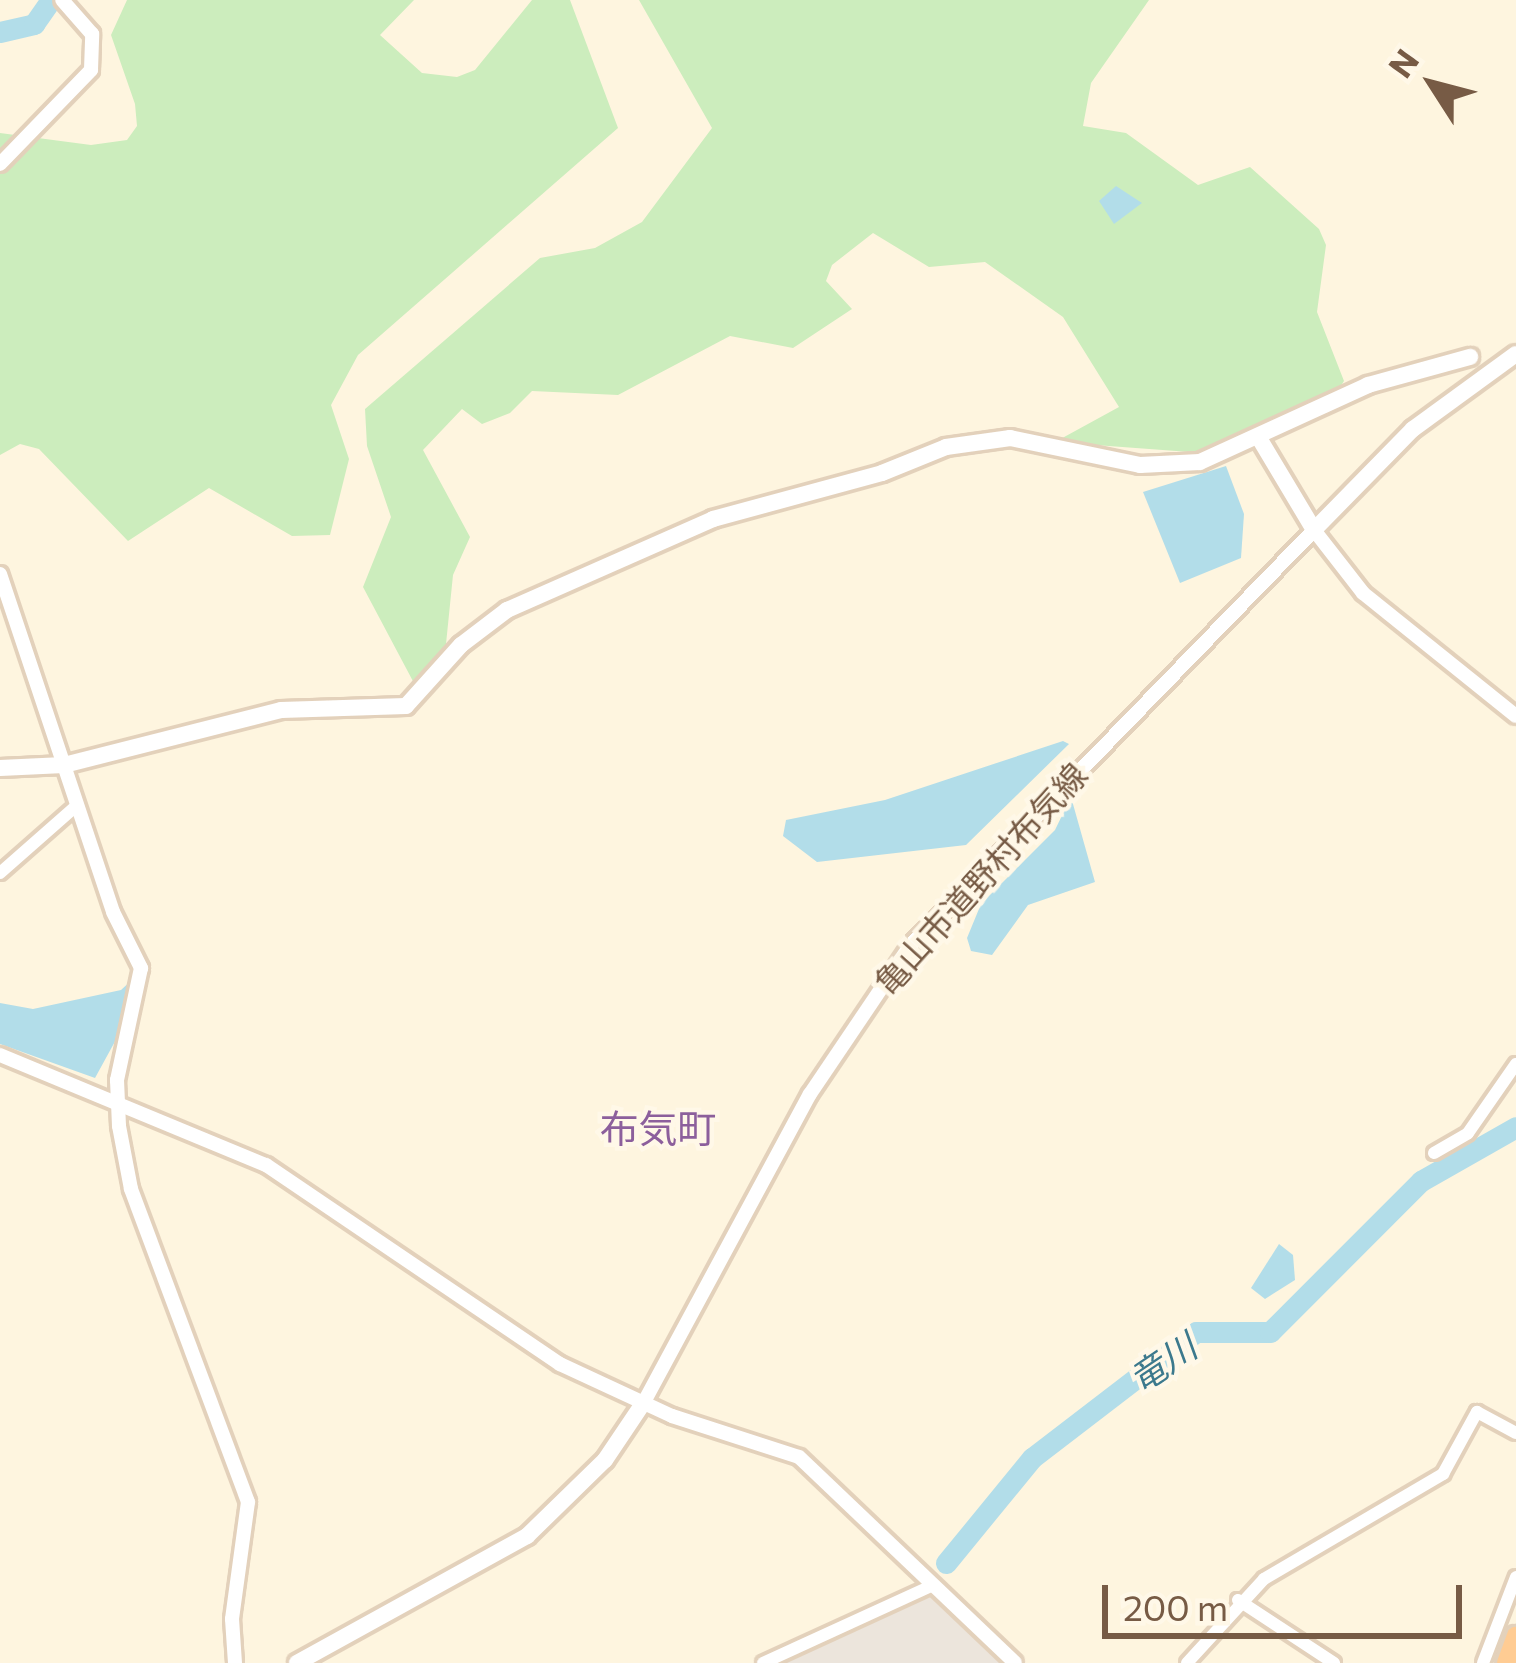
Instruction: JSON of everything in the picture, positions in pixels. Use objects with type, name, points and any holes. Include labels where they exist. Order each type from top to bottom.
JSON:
[{"type":"highway","points":[[1506,1663],[1516,1636]]},
{"type":"main road","points":[[1258,438],[1314,530],[1413,428],[1516,354]]},
{"type":"main road","points":[[0,768],[64,765],[249,716],[406,706],[461,644],[518,604],[713,519],[881,473],[946,446],[1010,438],[1166,466],[1258,438],[1368,385],[1470,357]]},
{"type":"main road","points":[[297,1663],[526,1536],[590,1476],[644,1402]]},
{"type":"street","points":[[0,164],[91,70],[92,34],[66,3]]},
{"type":"street","points":[[1314,530],[1363,593],[1516,716]]},
{"type":"street","name":"亀山市道野村布気線","points":[[644,1402],[810,1094],[910,946],[1314,530]]},
{"type":"street","points":[[0,574],[76,805],[143,978],[116,1103],[131,1190],[248,1502],[232,1619],[235,1663]]},
{"type":"street","points":[[0,872],[76,805]]},
{"type":"street","points":[[0,1055],[266,1166],[560,1364],[644,1402],[799,1457],[1015,1663]]},
{"type":"street","points":[[1434,1153],[1468,1132],[1516,1064]]},
{"type":"street","points":[[1187,1663],[1238,1600],[1290,1560],[1435,1481],[1477,1412],[1516,1432]]},
{"type":"street","points":[[1483,1663],[1516,1577]]},
{"type":"street","points":[[764,1663],[933,1585]]},
{"type":"street","points":[[1238,1600],[1334,1663]]},
{"type":"shaded area","points":[[928,1596],[939,1597],[1007,1663],[783,1663]]},
{"type":"green space","points":[[127,0],[414,0],[380,35],[422,73],[457,77],[475,70],[532,0],[570,0],[618,128],[358,355],[331,405],[349,459],[330,535],[292,536],[209,488],[128,541],[39,449],[20,444],[0,455],[0,133],[91,145],[127,140],[137,126],[135,104],[111,35]]},
{"type":"green space","points":[[639,0],[1149,0],[1091,83],[1083,126],[1126,133],[1198,185],[1250,167],[1319,229],[1326,245],[1317,312],[1344,381],[1333,398],[1203,453],[1055,442],[1119,407],[1063,317],[985,262],[929,267],[873,233],[832,265],[826,281],[852,309],[793,348],[730,336],[618,395],[532,391],[510,413],[482,424],[462,409],[423,450],[470,537],[453,575],[446,644],[415,685],[363,587],[391,517],[367,446],[365,409],[540,258],[595,248],[642,222],[712,128]]},
{"type":"water","points":[[1116,186],[1142,203],[1114,224],[1099,201]]},
{"type":"water","points":[[1226,466],[1244,514],[1241,558],[1180,583],[1143,492]]},
{"type":"water","points":[[1063,741],[1069,744],[966,845],[817,862],[783,836],[786,820],[885,800]]},
{"type":"water","points":[[1071,797],[1095,882],[1028,905],[992,955],[971,951],[967,938],[981,904],[1055,830]]},
{"type":"water","points":[[134,978],[124,1025],[95,1078],[0,1044],[0,1003],[33,1009],[121,990]]},
{"type":"water","points":[[1279,1244],[1293,1255],[1295,1280],[1265,1299],[1251,1288]]},
{"type":"waterway","points":[[0,32],[34,24],[51,0]]},
{"type":"waterway","name":"竜川","points":[[946,1563],[1032,1458],[1196,1332],[1270,1332],[1421,1181],[1516,1127]]},
{"type":"district","name":"布気町","points":[[658,1127]]}]
